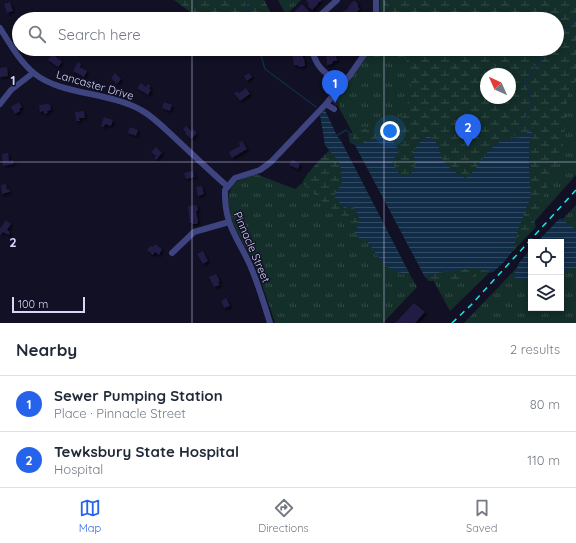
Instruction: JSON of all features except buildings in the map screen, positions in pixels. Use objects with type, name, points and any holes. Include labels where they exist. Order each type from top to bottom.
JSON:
[{"type":"street","points":[[323,12],[336,0]]},
{"type":"street","points":[[376,0],[376,12]]},
{"type":"street","name":"Lancaster Drive","points":[[0,28],[12,46]]},
{"type":"street","name":"Lancaster Drive","points":[[19,56],[34,73],[54,84],[104,96],[141,110],[150,116],[227,186]]},
{"type":"street","points":[[313,56],[319,67],[342,85]]},
{"type":"street","points":[[227,186],[240,175],[263,169],[326,104],[360,63],[364,56]]},
{"type":"street","points":[[0,104],[11,90],[34,73]]},
{"type":"street","points":[[326,104],[334,109]]},
{"type":"street","name":"Pinnacle Street","points":[[227,186],[225,196],[229,222],[234,236],[252,270],[270,323]]},
{"type":"street","points":[[172,253],[194,232],[229,222]]},
{"type":"green space","points":[[174,0],[264,0],[270,12],[190,12]]},
{"type":"green space","points":[[278,0],[301,0],[289,12],[284,12]]},
{"type":"green space","points":[[380,0],[576,0],[576,175],[486,276],[450,311],[333,97],[365,56],[564,56],[564,12],[379,12]]},
{"type":"green space","points":[[384,0],[576,0],[576,81],[568,91],[563,149],[534,220],[536,227],[493,272],[456,280],[429,281],[425,277],[355,145],[350,143],[348,134],[375,126],[391,127],[406,110],[411,89],[409,65],[404,56],[564,56],[564,12],[384,12]]},
{"type":"green space","points":[[341,141],[409,273],[401,275],[388,268],[367,241],[355,237],[351,225],[347,220],[324,203],[304,185],[303,181],[315,165]]},
{"type":"green space","points":[[340,151],[417,287],[383,323],[275,323],[256,268],[232,218],[228,198],[231,189],[238,181],[256,174],[295,189]]},
{"type":"green space","points":[[576,205],[576,323],[464,323],[528,256],[528,311],[564,311],[564,239],[544,239]]},
{"type":"water","points":[[325,110],[337,136],[341,141],[409,273],[396,272],[387,267],[373,250],[368,241],[359,238],[355,232],[359,219],[353,206],[344,208],[334,196],[342,183],[340,163],[325,145],[320,115]]},
{"type":"water","points":[[533,127],[529,144],[531,196],[519,227],[513,250],[505,261],[493,272],[472,268],[437,273],[425,277],[355,145],[388,135],[399,150],[392,162],[400,175],[410,175],[416,164],[413,152],[420,142],[428,136],[437,144],[444,162],[465,178],[474,171],[488,151],[502,140],[522,137]]},
{"type":"water","points":[[560,218],[576,228],[576,268],[564,272],[564,239],[540,239]]},
{"type":"water","points":[[528,252],[528,280],[513,277],[519,263]]},
{"type":"waterway","points":[[245,0],[248,12]]},
{"type":"waterway","points":[[564,30],[576,19]]},
{"type":"waterway","points":[[261,56],[265,69],[316,107]]},
{"type":"waterway","points":[[513,140],[532,106],[526,80],[543,56]]},
{"type":"waterway","points":[[336,136],[346,130],[349,132],[356,146]]},
{"type":"railway","points":[[452,323],[471,305],[576,190]]},
{"type":"place","name":"Sewer Pumping Station","points":[[335,103]]},
{"type":"place","name":"Tewksbury State Hospital","points":[[468,147]]}]
